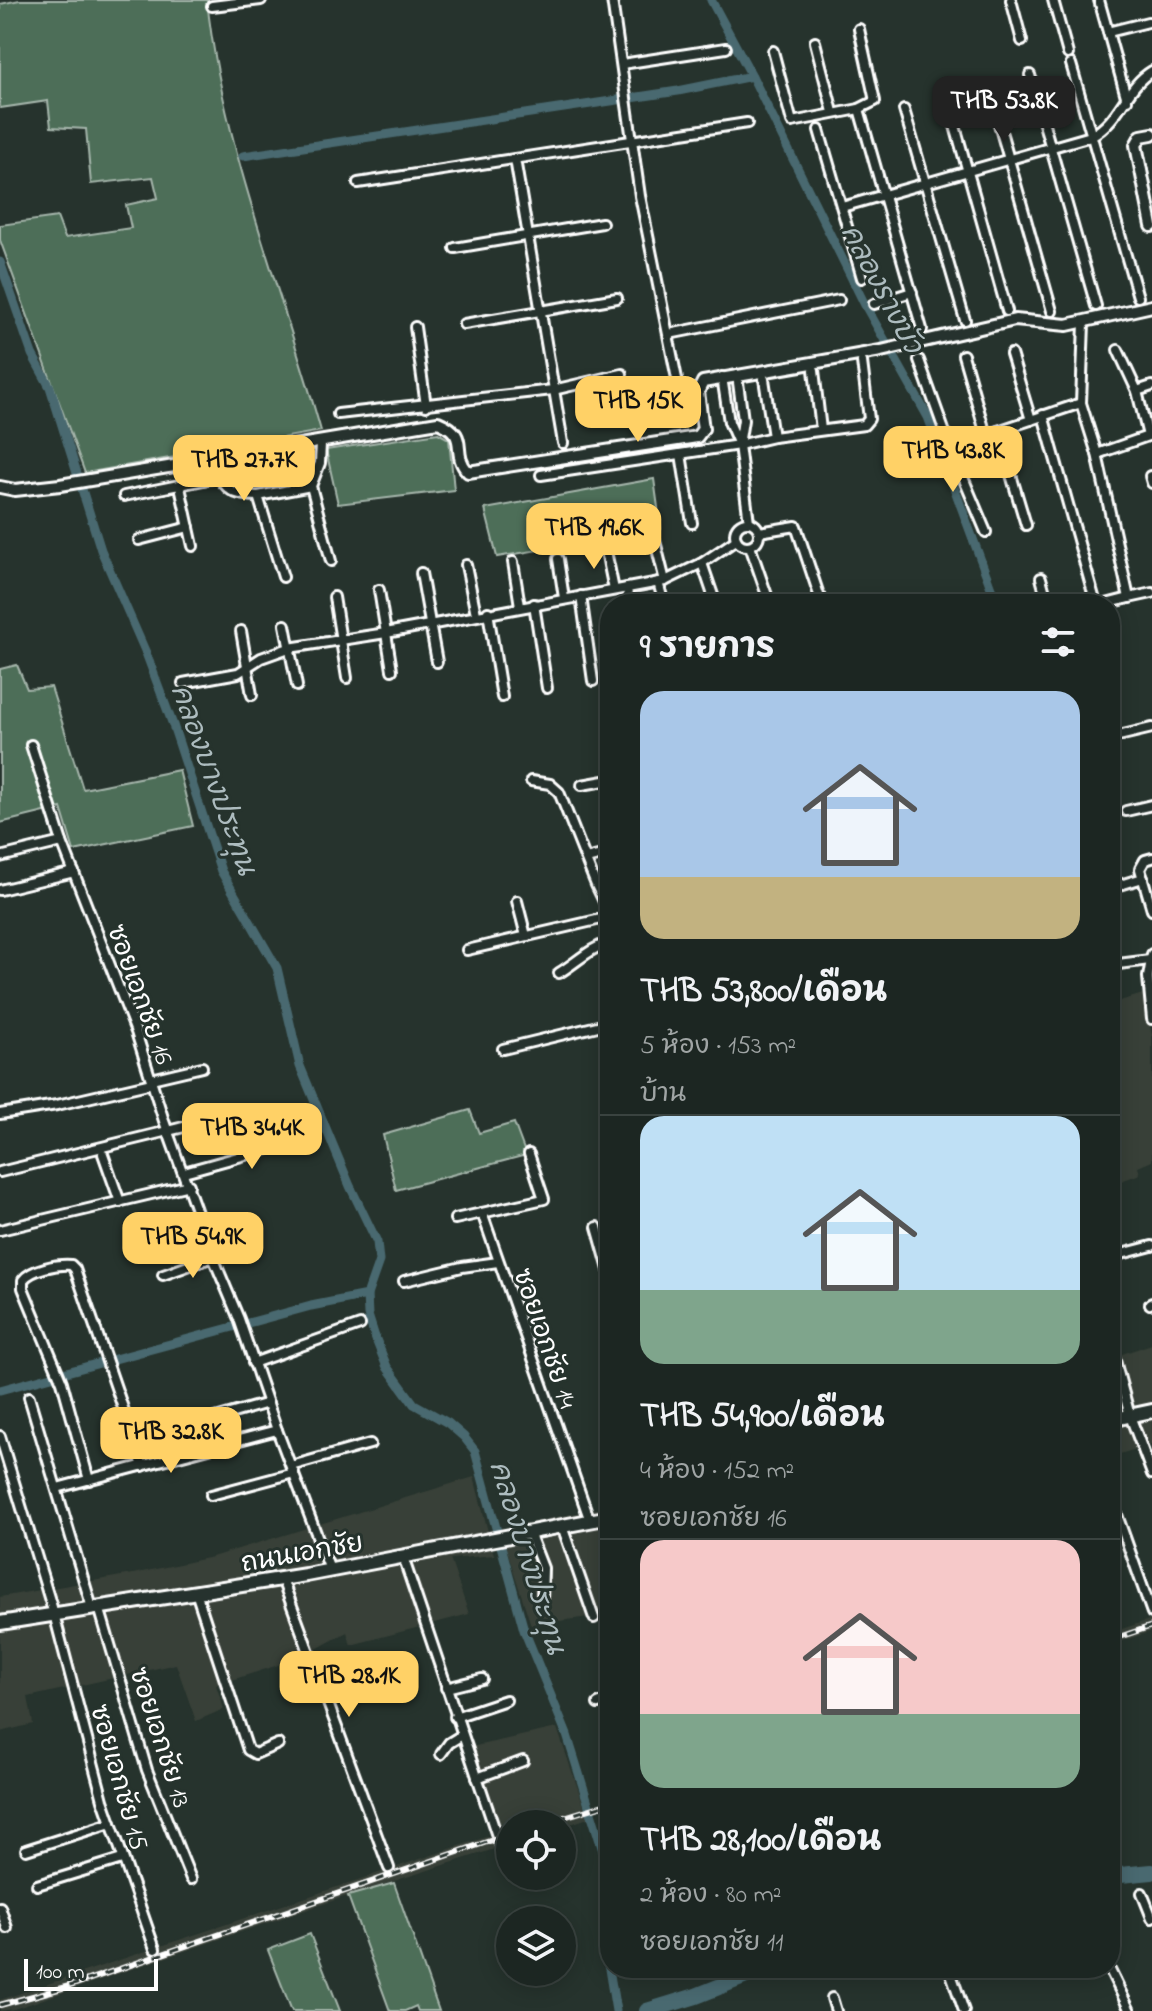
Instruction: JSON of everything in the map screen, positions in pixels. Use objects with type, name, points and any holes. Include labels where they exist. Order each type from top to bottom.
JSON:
[{"type":"main road","points":[[1120,1418],[1152,1411]]},
{"type":"main road","name":"ถนนเอกชัย","points":[[0,1623],[282,1579],[600,1519]]},
{"type":"street","points":[[212,6],[261,0]]},
{"type":"street","points":[[612,0],[640,196],[677,379]]},
{"type":"street","points":[[1011,0],[1022,41]]},
{"type":"street","points":[[1053,0],[1138,297]]},
{"type":"street","points":[[1099,0],[1127,100]]},
{"type":"street","points":[[1108,32],[1148,22]]},
{"type":"street","points":[[773,51],[792,122],[859,109],[875,101],[859,29]]},
{"type":"street","points":[[815,42],[833,112]]},
{"type":"street","points":[[622,64],[726,48]]},
{"type":"street","points":[[842,207],[1091,136],[1109,124],[1138,83],[1152,71]]},
{"type":"street","points":[[1030,75],[1096,306]]},
{"type":"street","points":[[989,89],[1052,311]]},
{"type":"street","points":[[948,101],[1007,311]]},
{"type":"street","points":[[859,109],[922,329]]},
{"type":"street","points":[[904,110],[965,320]]},
{"type":"street","points":[[358,183],[747,123]]},
{"type":"street","points":[[819,130],[862,278]]},
{"type":"street","points":[[1152,134],[1141,136],[1136,145],[1152,226]]},
{"type":"street","points":[[515,159],[563,443]]},
{"type":"street","points":[[455,248],[602,223]]},
{"type":"street","points":[[874,304],[912,292]]},
{"type":"street","points":[[464,324],[617,298]]},
{"type":"street","points":[[669,334],[839,300]]},
{"type":"street","points":[[0,487],[15,490],[60,485],[321,444],[438,422],[452,428],[458,436],[461,459],[468,472],[697,437],[703,429],[699,386],[703,382],[881,351],[1015,320],[1067,325],[1152,306]]},
{"type":"street","points":[[1084,323],[1081,403],[1097,454],[1129,598]]},
{"type":"street","points":[[415,327],[426,406]]},
{"type":"street","points":[[1097,454],[1148,436],[1137,391],[1118,350]]},
{"type":"street","points":[[1011,354],[1031,420]]},
{"type":"street","points":[[963,355],[986,435]]},
{"type":"street","points":[[919,360],[949,444],[986,532]]},
{"type":"street","points":[[541,475],[868,422],[862,362]]},
{"type":"street","points":[[814,370],[821,430]]},
{"type":"street","points":[[338,414],[553,390],[622,374]]},
{"type":"street","points":[[737,375],[743,420],[739,445]]},
{"type":"street","points":[[722,377],[729,422],[739,445],[749,522]]},
{"type":"street","points":[[764,379],[773,437]]},
{"type":"street","points":[[1137,391],[1152,386]]},
{"type":"street","points":[[949,444],[1081,403]]},
{"type":"street","points":[[1043,415],[1093,594]]},
{"type":"street","points":[[998,431],[1026,525]]},
{"type":"street","points":[[321,444],[320,463],[311,486],[331,561]]},
{"type":"street","points":[[681,454],[692,523]]},
{"type":"street","points":[[124,496],[219,477],[228,491],[237,495],[258,496],[311,486]]},
{"type":"street","points":[[180,487],[193,546]]},
{"type":"street","points":[[258,496],[283,577]]},
{"type":"street","points":[[749,522],[759,532],[758,539],[750,546],[744,546],[734,534],[736,527],[749,522]]},
{"type":"street","points":[[759,532],[796,526],[819,594]]},
{"type":"street","points":[[139,540],[189,527]]},
{"type":"street","points":[[183,683],[238,673],[261,658],[289,648],[386,633],[661,581],[702,563],[736,540]]},
{"type":"street","points":[[655,541],[663,594]]},
{"type":"street","points":[[605,546],[614,590]]},
{"type":"street","points":[[750,546],[767,594]]},
{"type":"street","points":[[558,559],[564,598]]},
{"type":"street","points":[[513,562],[520,606]]},
{"type":"street","points":[[702,563],[713,594]]},
{"type":"street","points":[[466,565],[476,614]]},
{"type":"street","points":[[421,573],[437,662]]},
{"type":"street","points":[[1041,578],[1045,594]]},
{"type":"street","points":[[627,588],[628,594]]},
{"type":"street","points":[[379,590],[392,670]]},
{"type":"street","points":[[1120,600],[1152,593]]},
{"type":"street","points":[[581,596],[593,681]]},
{"type":"street","points":[[334,597],[347,678]]},
{"type":"street","points":[[534,604],[547,688]]},
{"type":"street","points":[[488,612],[502,697]]},
{"type":"street","points":[[285,625],[297,686]]},
{"type":"street","points":[[241,631],[252,695]]},
{"type":"street","points":[[1120,736],[1152,728]]},
{"type":"street","name":"ซอยเอกชัย 16","points":[[31,745],[62,842],[136,1032],[213,1257],[239,1319],[330,1570]]},
{"type":"street","points":[[531,781],[544,781],[559,792],[600,892]]},
{"type":"street","points":[[582,785],[600,782]]},
{"type":"street","points":[[1126,811],[1152,805]]},
{"type":"street","points":[[0,857],[62,842]]},
{"type":"street","points":[[586,859],[600,856]]},
{"type":"street","points":[[1152,858],[1142,863],[1152,910]]},
{"type":"street","points":[[0,890],[74,872]]},
{"type":"street","points":[[1120,885],[1143,878]]},
{"type":"street","points":[[517,901],[526,936]]},
{"type":"street","points":[[467,950],[600,918]]},
{"type":"street","points":[[559,973],[600,945]]},
{"type":"street","points":[[1120,963],[1151,957],[1152,1019]]},
{"type":"street","points":[[503,1049],[600,1025]]},
{"type":"street","points":[[0,1114],[57,1105],[202,1067]]},
{"type":"street","points":[[0,1172],[188,1126]]},
{"type":"street","points":[[184,1172],[310,1137]]},
{"type":"street","points":[[103,1154],[120,1202]]},
{"type":"street","points":[[455,1219],[544,1199],[529,1154]]},
{"type":"street","points":[[0,1230],[189,1185]]},
{"type":"street","name":"ซอยเอกชัย 14","points":[[482,1213],[590,1521]]},
{"type":"street","points":[[597,1227],[600,1238]]},
{"type":"street","points":[[1120,1254],[1152,1246]]},
{"type":"street","points":[[163,1275],[213,1257]]},
{"type":"street","points":[[404,1281],[498,1262]]},
{"type":"street","points":[[89,1480],[62,1382],[23,1288],[27,1275],[64,1264],[75,1269],[143,1466]]},
{"type":"street","points":[[253,1363],[360,1325]]},
{"type":"street","points":[[1120,1379],[1152,1474]]},
{"type":"street","name":"ซอยเอกชัย 13","points":[[29,1397],[147,1770],[191,1879]]},
{"type":"street","points":[[163,1433],[268,1403]]},
{"type":"street","points":[[57,1488],[277,1430]]},
{"type":"street","name":"ซอยเอกชัย 15","points":[[0,1436],[54,1614],[111,1823],[155,1949]]},
{"type":"street","points":[[211,1495],[370,1444]]},
{"type":"street","points":[[1120,1523],[1152,1613]]},
{"type":"street","points":[[562,1526],[594,1618]]},
{"type":"street","points":[[529,1532],[543,1568],[542,1601]]},
{"type":"street","points":[[403,1557],[496,1833]]},
{"type":"street","points":[[282,1579],[389,1868]]},
{"type":"street","points":[[196,1592],[248,1750],[255,1754],[278,1744]]},
{"type":"street","points":[[446,1688],[482,1679]]},
{"type":"street","points":[[455,1717],[506,1700]]},
{"type":"street","points":[[441,1754],[449,1743],[462,1735]]},
{"type":"street","points":[[477,1778],[523,1761]]},
{"type":"street","points":[[26,1850],[111,1823]]},
{"type":"street","points":[[37,1885],[122,1859]]},
{"type":"street","points":[[1142,1893],[1152,1918]]},
{"type":"street","points":[[0,1907],[7,1928]]},
{"type":"street","points":[[952,1978],[964,2011]]},
{"type":"street","points":[[1114,1978],[1130,2011]]},
{"type":"street","points":[[832,1998],[836,2011]]},
{"type":"shaded area","points":[[1143,994],[1152,1036],[1152,1161],[1138,1167],[1140,1174],[1120,1181],[1120,1001]]},
{"type":"shaded area","points":[[1152,1344],[1152,1444],[1120,1454],[1120,1355]]},
{"type":"shaded area","points":[[474,1477],[494,1555],[450,1559],[469,1614],[351,1645],[347,1632],[300,1658],[216,1685],[224,1709],[196,1721],[176,1664],[28,1697],[33,1724],[0,1732],[0,1597],[212,1557]]},
{"type":"shaded area","points":[[600,1508],[600,1615],[531,1625],[500,1529]]},
{"type":"shaded area","points":[[1152,1619],[1152,1631],[1120,1642],[1120,1630]]},
{"type":"shaded area","points":[[557,1728],[588,1818],[576,1822],[576,1810],[496,1810],[496,1818],[471,1747]]},
{"type":"shaded area","points":[[496,1834],[496,1848],[14,2009],[0,2011],[0,2000]]},
{"type":"green space","points":[[20,0],[207,0],[215,54],[239,163],[321,431],[85,473],[0,240],[0,225],[57,217],[65,238],[131,228],[126,205],[158,198],[153,177],[91,184],[86,129],[51,127],[48,101],[0,108],[0,4]]},
{"type":"green space","points":[[438,433],[449,439],[454,490],[338,504],[326,450]]},
{"type":"green space","points":[[654,479],[661,529],[497,557],[485,509]]},
{"type":"green space","points":[[17,665],[27,689],[51,687],[83,789],[179,770],[193,826],[74,851],[61,808],[0,823],[0,669]]},
{"type":"green space","points":[[470,1110],[479,1133],[514,1123],[526,1155],[396,1190],[383,1135]]},
{"type":"green space","points":[[394,1883],[439,2011],[418,2011],[416,2006],[405,2011],[390,2011],[348,1896]]},
{"type":"green space","points":[[310,1934],[340,2011],[292,2011],[268,1950]]},
{"type":"waterway","name":"คลองรางบัว","points":[[711,0],[865,305],[928,417],[993,594]]},
{"type":"waterway","points":[[243,156],[678,91],[752,76]]},
{"type":"waterway","name":"คลองบางประทุน","points":[[0,262],[32,354],[50,387],[101,550],[146,653],[173,725],[221,871],[277,968],[300,1066],[377,1242],[379,1261],[367,1295],[368,1315],[375,1337],[387,1367],[414,1404],[448,1423],[475,1451],[524,1630],[567,1735],[600,1841]]},
{"type":"waterway","points":[[0,1390],[311,1306],[367,1295]]},
{"type":"waterway","points":[[1120,1875],[1152,1872]]},
{"type":"waterway","name":"คลองบางประทุน","points":[[610,1978],[616,2011]]},
{"type":"waterway","points":[[647,2011],[741,1978]]},
{"type":"railway","points":[[1120,1637],[1152,1626]]},
{"type":"railway","points":[[576,1813],[600,1806]]},
{"type":"railway","points":[[0,2005],[73,1985],[496,1839]]}]
